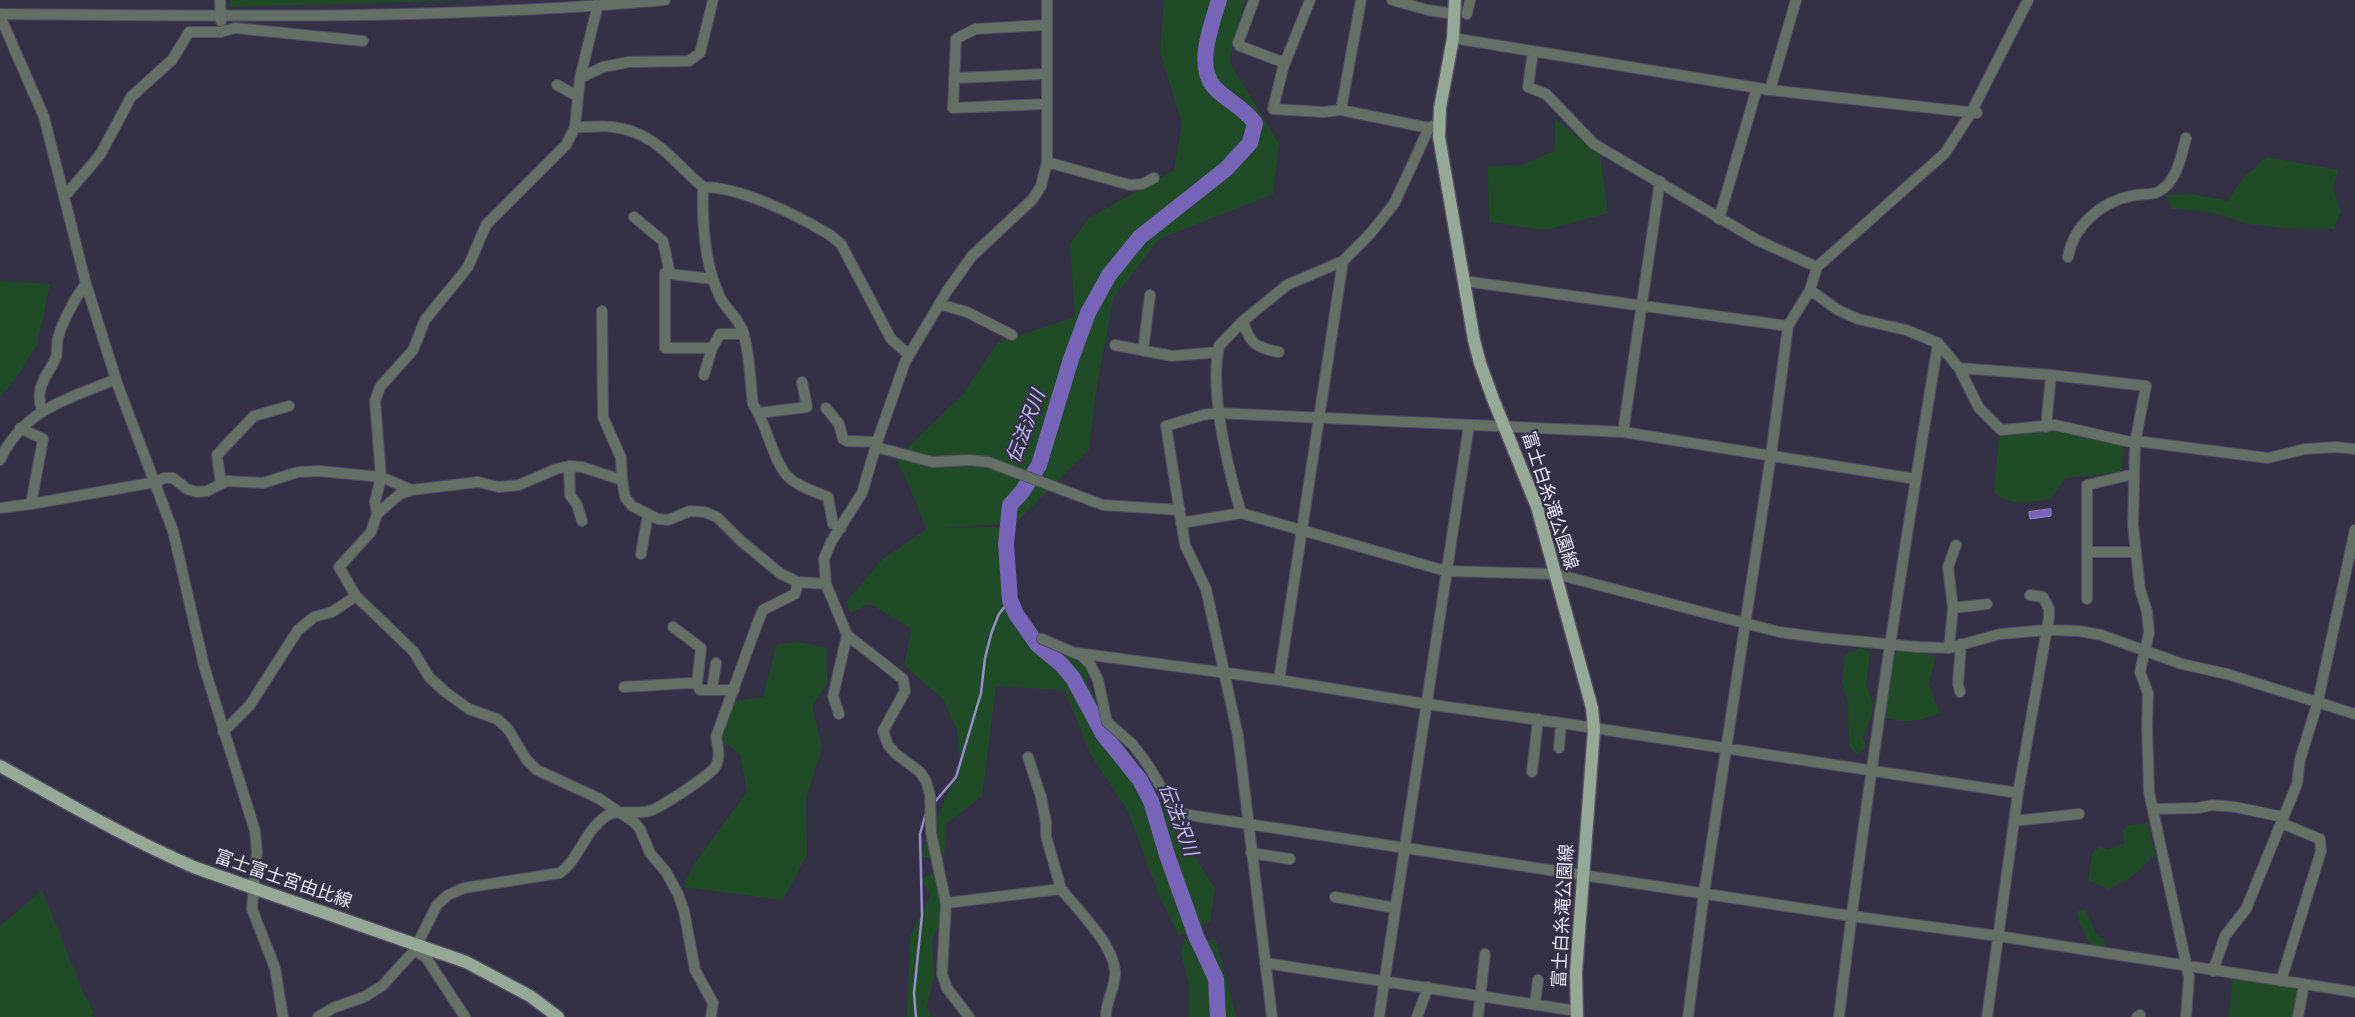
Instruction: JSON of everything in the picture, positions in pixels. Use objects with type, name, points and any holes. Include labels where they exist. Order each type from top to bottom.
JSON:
[{"type":"main road","name":"富士白糸滝公園線","points":[[1455,0],[1461,14],[1453,38],[1434,126],[1480,363],[1537,507],[1586,678],[1592,708],[1594,728],[1576,973],[1577,1014]]},
{"type":"main road","name":"富士富士宮由比線","points":[[0,766],[132,839],[196,868],[415,947],[466,962],[504,980],[558,1017]]},
{"type":"street","points":[[283,1017],[275,968],[252,909],[252,888],[257,852],[255,831],[204,666],[173,531],[116,379],[86,284],[44,118],[4,35],[0,15],[220,8],[414,14],[665,0]]},
{"type":"street","points":[[580,78],[603,67],[629,62],[689,62],[700,53],[713,0]]},
{"type":"street","points":[[969,1017],[947,988],[942,974],[946,903],[931,833],[930,795],[926,781],[920,772],[896,754],[888,745],[883,731],[905,691],[903,679],[847,635],[826,584],[824,560],[831,542],[862,493],[876,445],[909,355],[939,304],[972,256],[1032,199],[1041,186],[1047,162],[1045,25],[1047,0]]},
{"type":"street","points":[[1254,0],[1238,43],[1240,46],[1285,63]]},
{"type":"street","points":[[1241,513],[1218,413],[1218,352],[1225,338],[1287,285],[1343,260],[1368,236],[1394,204],[1434,126],[1341,110],[1323,112],[1273,109],[1285,63],[1310,0]]},
{"type":"street","points":[[1341,110],[1361,0]]},
{"type":"street","points":[[1392,0],[1428,10],[1461,14],[1470,0]]},
{"type":"street","points":[[1770,90],[1796,0]]},
{"type":"street","points":[[1688,1017],[1704,893],[1771,455],[1788,326],[1810,290],[1817,267],[1945,153],[1974,113],[2028,0]]},
{"type":"street","points":[[598,3],[580,78],[575,127],[566,145],[486,225],[468,267],[425,320],[413,350],[380,387],[375,401],[381,477],[375,502],[377,514],[371,532],[339,567],[356,596],[414,652],[429,677],[444,691],[469,709],[497,719],[508,729],[526,759],[536,770],[598,798],[634,822],[640,829],[650,853],[666,872],[678,894],[684,911],[695,970],[712,1004],[711,1017]]},
{"type":"street","points":[[220,8],[221,32]]},
{"type":"street","points":[[1045,25],[975,29],[956,38],[953,108],[1046,104]]},
{"type":"street","points":[[64,197],[100,155],[131,97],[172,60],[190,32],[221,32],[235,28],[363,42]]},
{"type":"street","points":[[1453,38],[1770,90],[1974,113]]},
{"type":"street","points":[[1533,51],[1528,87],[1546,94],[1594,144],[1660,181],[1719,220],[1757,240],[1817,267]]},
{"type":"street","points":[[955,78],[1046,74]]},
{"type":"street","points":[[557,85],[577,96]]},
{"type":"street","points":[[1719,220],[1758,88]]},
{"type":"street","points":[[575,127],[611,126],[643,134],[662,147],[704,187],[721,187],[739,191],[830,235],[841,244],[891,339],[909,355]]},
{"type":"street","points":[[2068,256],[2070,244],[2084,224],[2100,207],[2116,199],[2157,192],[2171,180],[2178,167],[2186,138]]},
{"type":"street","points":[[1047,162],[1130,185],[1142,184],[1154,178]]},
{"type":"street","points":[[1623,432],[1660,181]]},
{"type":"street","points":[[704,187],[702,220],[713,279],[720,298],[740,323],[744,334],[753,404],[759,413],[785,473],[801,486],[828,497],[833,524],[841,528]]},
{"type":"street","points":[[634,217],[664,241],[670,274]]},
{"type":"street","points":[[1279,680],[1343,260]]},
{"type":"street","points":[[712,348],[665,348],[665,273],[713,279]]},
{"type":"street","points":[[1464,281],[1642,304],[1788,326]]},
{"type":"street","points":[[42,411],[38,398],[42,382],[56,358],[57,340],[62,326],[76,296],[86,284]]},
{"type":"street","points":[[1810,290],[1838,310],[1858,318],[1906,330],[1938,343],[1959,368],[1979,408],[2001,430],[2054,426],[2135,442],[2268,458],[2306,449],[2336,447],[2355,449]]},
{"type":"street","points":[[1143,351],[1150,295]]},
{"type":"street","points":[[939,304],[967,312],[1012,335]]},
{"type":"street","points":[[602,311],[603,417],[621,458],[625,497],[632,506],[658,519],[668,520],[690,511],[704,512],[717,517],[741,541],[782,574],[798,582],[826,584]]},
{"type":"street","points":[[1243,322],[1247,335],[1252,342],[1261,348],[1279,352]]},
{"type":"street","points":[[704,375],[712,348],[720,334],[744,334]]},
{"type":"street","points":[[1839,1017],[1851,916],[1890,644],[1938,343]]},
{"type":"street","points":[[1115,345],[1172,356],[1218,352]]},
{"type":"street","points":[[1959,368],[2052,375],[2146,386],[2135,442],[2132,525],[2140,588],[2147,612],[2149,633],[2140,672],[2148,693],[2149,782],[2153,810],[2164,867],[2188,965],[2186,1017]]},
{"type":"street","points":[[2046,427],[2052,375]]},
{"type":"street","points":[[0,460],[20,428],[42,411],[116,379]]},
{"type":"street","points":[[759,413],[807,407],[802,382]]},
{"type":"street","points":[[221,484],[217,455],[254,416],[289,406]]},
{"type":"street","points":[[826,408],[839,424],[843,439],[847,441],[876,445],[933,462],[969,460],[988,462],[1103,505],[1180,510]]},
{"type":"street","points":[[1272,1017],[1238,736],[1206,589],[1185,545],[1166,426],[1203,415],[1218,413],[1623,432],[1916,479]]},
{"type":"street","points":[[1379,1017],[1469,425]]},
{"type":"street","points":[[20,428],[44,439],[32,504]]},
{"type":"street","points":[[377,514],[400,494],[412,490],[478,482],[499,487],[519,485],[556,469],[569,466],[582,467],[622,480]]},
{"type":"street","points":[[569,466],[570,495],[577,505],[582,521]]},
{"type":"street","points":[[0,508],[156,482],[164,478],[173,478],[187,489],[197,492],[207,491],[227,481],[263,483],[298,472],[318,470],[381,477],[412,490]]},
{"type":"street","points":[[2087,599],[2087,485],[2134,474]]},
{"type":"street","points":[[1181,523],[1241,513],[1302,528],[1446,570],[1556,574],[1779,632],[1890,644],[1949,648],[2000,634],[2046,630],[2100,635],[2182,664],[2318,701],[2355,714]]},
{"type":"street","points":[[640,554],[648,514]]},
{"type":"street","points":[[2213,971],[2226,936],[2246,909],[2297,784],[2300,760],[2318,701],[2355,530]]},
{"type":"street","points":[[1949,648],[1953,608],[1948,567],[1956,545]]},
{"type":"street","points":[[2086,552],[2135,552]]},
{"type":"street","points":[[318,1017],[333,1008],[364,997],[382,986],[415,947],[437,905],[448,895],[464,888],[560,873],[570,866],[590,832],[605,817],[618,812],[634,814],[661,807],[715,768],[719,754],[716,737],[753,632],[764,610],[795,594],[798,582]]},
{"type":"street","points":[[1987,1017],[2018,793],[2049,617],[2047,603],[2043,596],[2030,595]]},
{"type":"street","points":[[223,732],[250,705],[298,630],[314,618],[332,612],[356,596]]},
{"type":"street","points":[[1953,608],[1987,604]]},
{"type":"street","points":[[672,627],[701,648],[697,684],[700,690],[734,690]]},
{"type":"street","points":[[839,714],[833,696],[847,635]]},
{"type":"street","points":[[1042,639],[1082,656],[1090,664],[1098,680],[1106,722],[1132,745],[1148,765],[1176,813],[1851,916],[1998,936],[2355,992]]},
{"type":"street","points":[[1960,692],[1958,684],[1961,644]]},
{"type":"street","points":[[1073,652],[1279,680],[1426,704],[1538,719],[2018,793]]},
{"type":"street","points":[[712,690],[716,663]]},
{"type":"street","points":[[624,688],[697,684]]},
{"type":"street","points":[[1532,772],[1538,719]]},
{"type":"street","points":[[1559,748],[1561,723]]},
{"type":"street","points":[[1028,757],[1041,797],[1046,823],[1046,836],[1061,889],[1097,933],[1113,958],[1115,973],[1106,1017]]},
{"type":"street","points":[[2153,810],[2198,808],[2212,805],[2235,807],[2282,820],[2320,839],[2322,851],[2281,981]]},
{"type":"street","points":[[2014,821],[2079,814]]},
{"type":"street","points":[[1252,854],[1290,859]]},
{"type":"street","points":[[946,903],[1061,889]]},
{"type":"street","points":[[1335,897],[1395,908]]},
{"type":"street","points":[[415,947],[425,956],[464,1017]]},
{"type":"street","points":[[1478,1017],[1484,954]]},
{"type":"street","points":[[1265,963],[1535,1004],[1577,1014]]},
{"type":"street","points":[[1535,1004],[1538,980]]},
{"type":"street","points":[[2298,1017],[2304,984]]},
{"type":"street","points":[[1417,1017],[1428,988]]},
{"type":"green space","points":[[230,0],[475,0],[230,7]]},
{"type":"green space","points":[[1164,0],[1245,0],[1229,61],[1279,144],[1273,194],[1159,239],[1113,299],[1096,392],[1089,450],[1015,523],[943,528],[1007,527],[1007,604],[1087,669],[1088,687],[1215,889],[1210,922],[1179,936],[1159,895],[1128,811],[1091,755],[1065,690],[996,686],[982,796],[946,824],[944,862],[920,856],[960,765],[957,730],[943,699],[904,665],[912,629],[870,604],[850,613],[846,602],[883,559],[927,529],[897,458],[963,394],[997,343],[1075,317],[1070,244],[1088,219],[1174,170],[1182,123],[1160,52]]},
{"type":"green space","points":[[1555,119],[1600,155],[1608,213],[1545,230],[1489,222],[1488,166],[1522,165],[1555,151]]},
{"type":"green space","points":[[2267,157],[2338,170],[2333,189],[2341,211],[2334,229],[2280,228],[2248,224],[2211,212],[2172,209],[2166,195],[2192,194],[2228,201],[2242,179]]},
{"type":"green space","points":[[0,281],[50,284],[37,345],[15,380],[0,397]]},
{"type":"green space","points":[[2055,430],[2124,446],[2122,472],[2065,478],[2051,499],[2014,502],[2000,497],[1994,492],[1999,436]]},
{"type":"green space","points":[[799,642],[827,648],[827,683],[812,706],[822,747],[806,799],[807,854],[783,900],[683,887],[695,863],[747,792],[740,754],[716,737],[729,702],[763,697],[777,644]]},
{"type":"green space","points":[[1860,648],[1870,652],[1866,686],[1873,703],[1872,714],[1863,738],[1866,746],[1857,755],[1849,746],[1848,702],[1842,682],[1845,654]]},
{"type":"green space","points":[[1898,650],[1936,656],[1928,685],[1940,713],[1913,720],[1900,721],[1886,718],[1890,675]]},
{"type":"green space","points":[[2148,823],[2155,855],[2144,866],[2128,879],[2108,889],[2088,880],[2092,854],[2099,847],[2109,849],[2124,843],[2123,830],[2130,825]]},
{"type":"green space","points":[[938,871],[942,919],[932,940],[934,977],[927,1006],[931,1017],[907,1017],[910,936],[931,894],[920,880]]},
{"type":"green space","points":[[42,890],[82,990],[93,1011],[92,1017],[0,1017],[0,926]]},
{"type":"green space","points":[[2083,909],[2086,910],[2096,934],[2104,939],[2105,946],[2100,948],[2091,946],[2080,925],[2077,912]]},
{"type":"green space","points":[[1185,939],[1216,940],[1236,1017],[1189,1017],[1189,985],[1181,953]]},
{"type":"green space","points":[[2233,979],[2300,987],[2294,1017],[2229,1017]]},
{"type":"shaded area","points":[[2051,509],[2051,516],[2030,519],[2029,512]]},
{"type":"waterway","name":"伝法沢川","points":[[1218,1017],[1216,979],[1196,936],[1167,855],[1151,801],[1140,780],[1103,734],[1073,678],[1061,664],[1037,644],[1016,614],[1010,600],[1006,544],[1010,505],[1022,492],[1039,465],[1071,359],[1088,313],[1109,275],[1140,237],[1226,169],[1250,143],[1255,123],[1246,113],[1214,87],[1208,78],[1205,56],[1209,32],[1219,0]]},
{"type":"waterway","points":[[934,803],[956,777],[981,693],[985,658],[992,631],[999,614],[1010,600]]},
{"type":"waterway","points":[[916,1017],[914,993],[922,915],[920,834],[926,813]]}]
